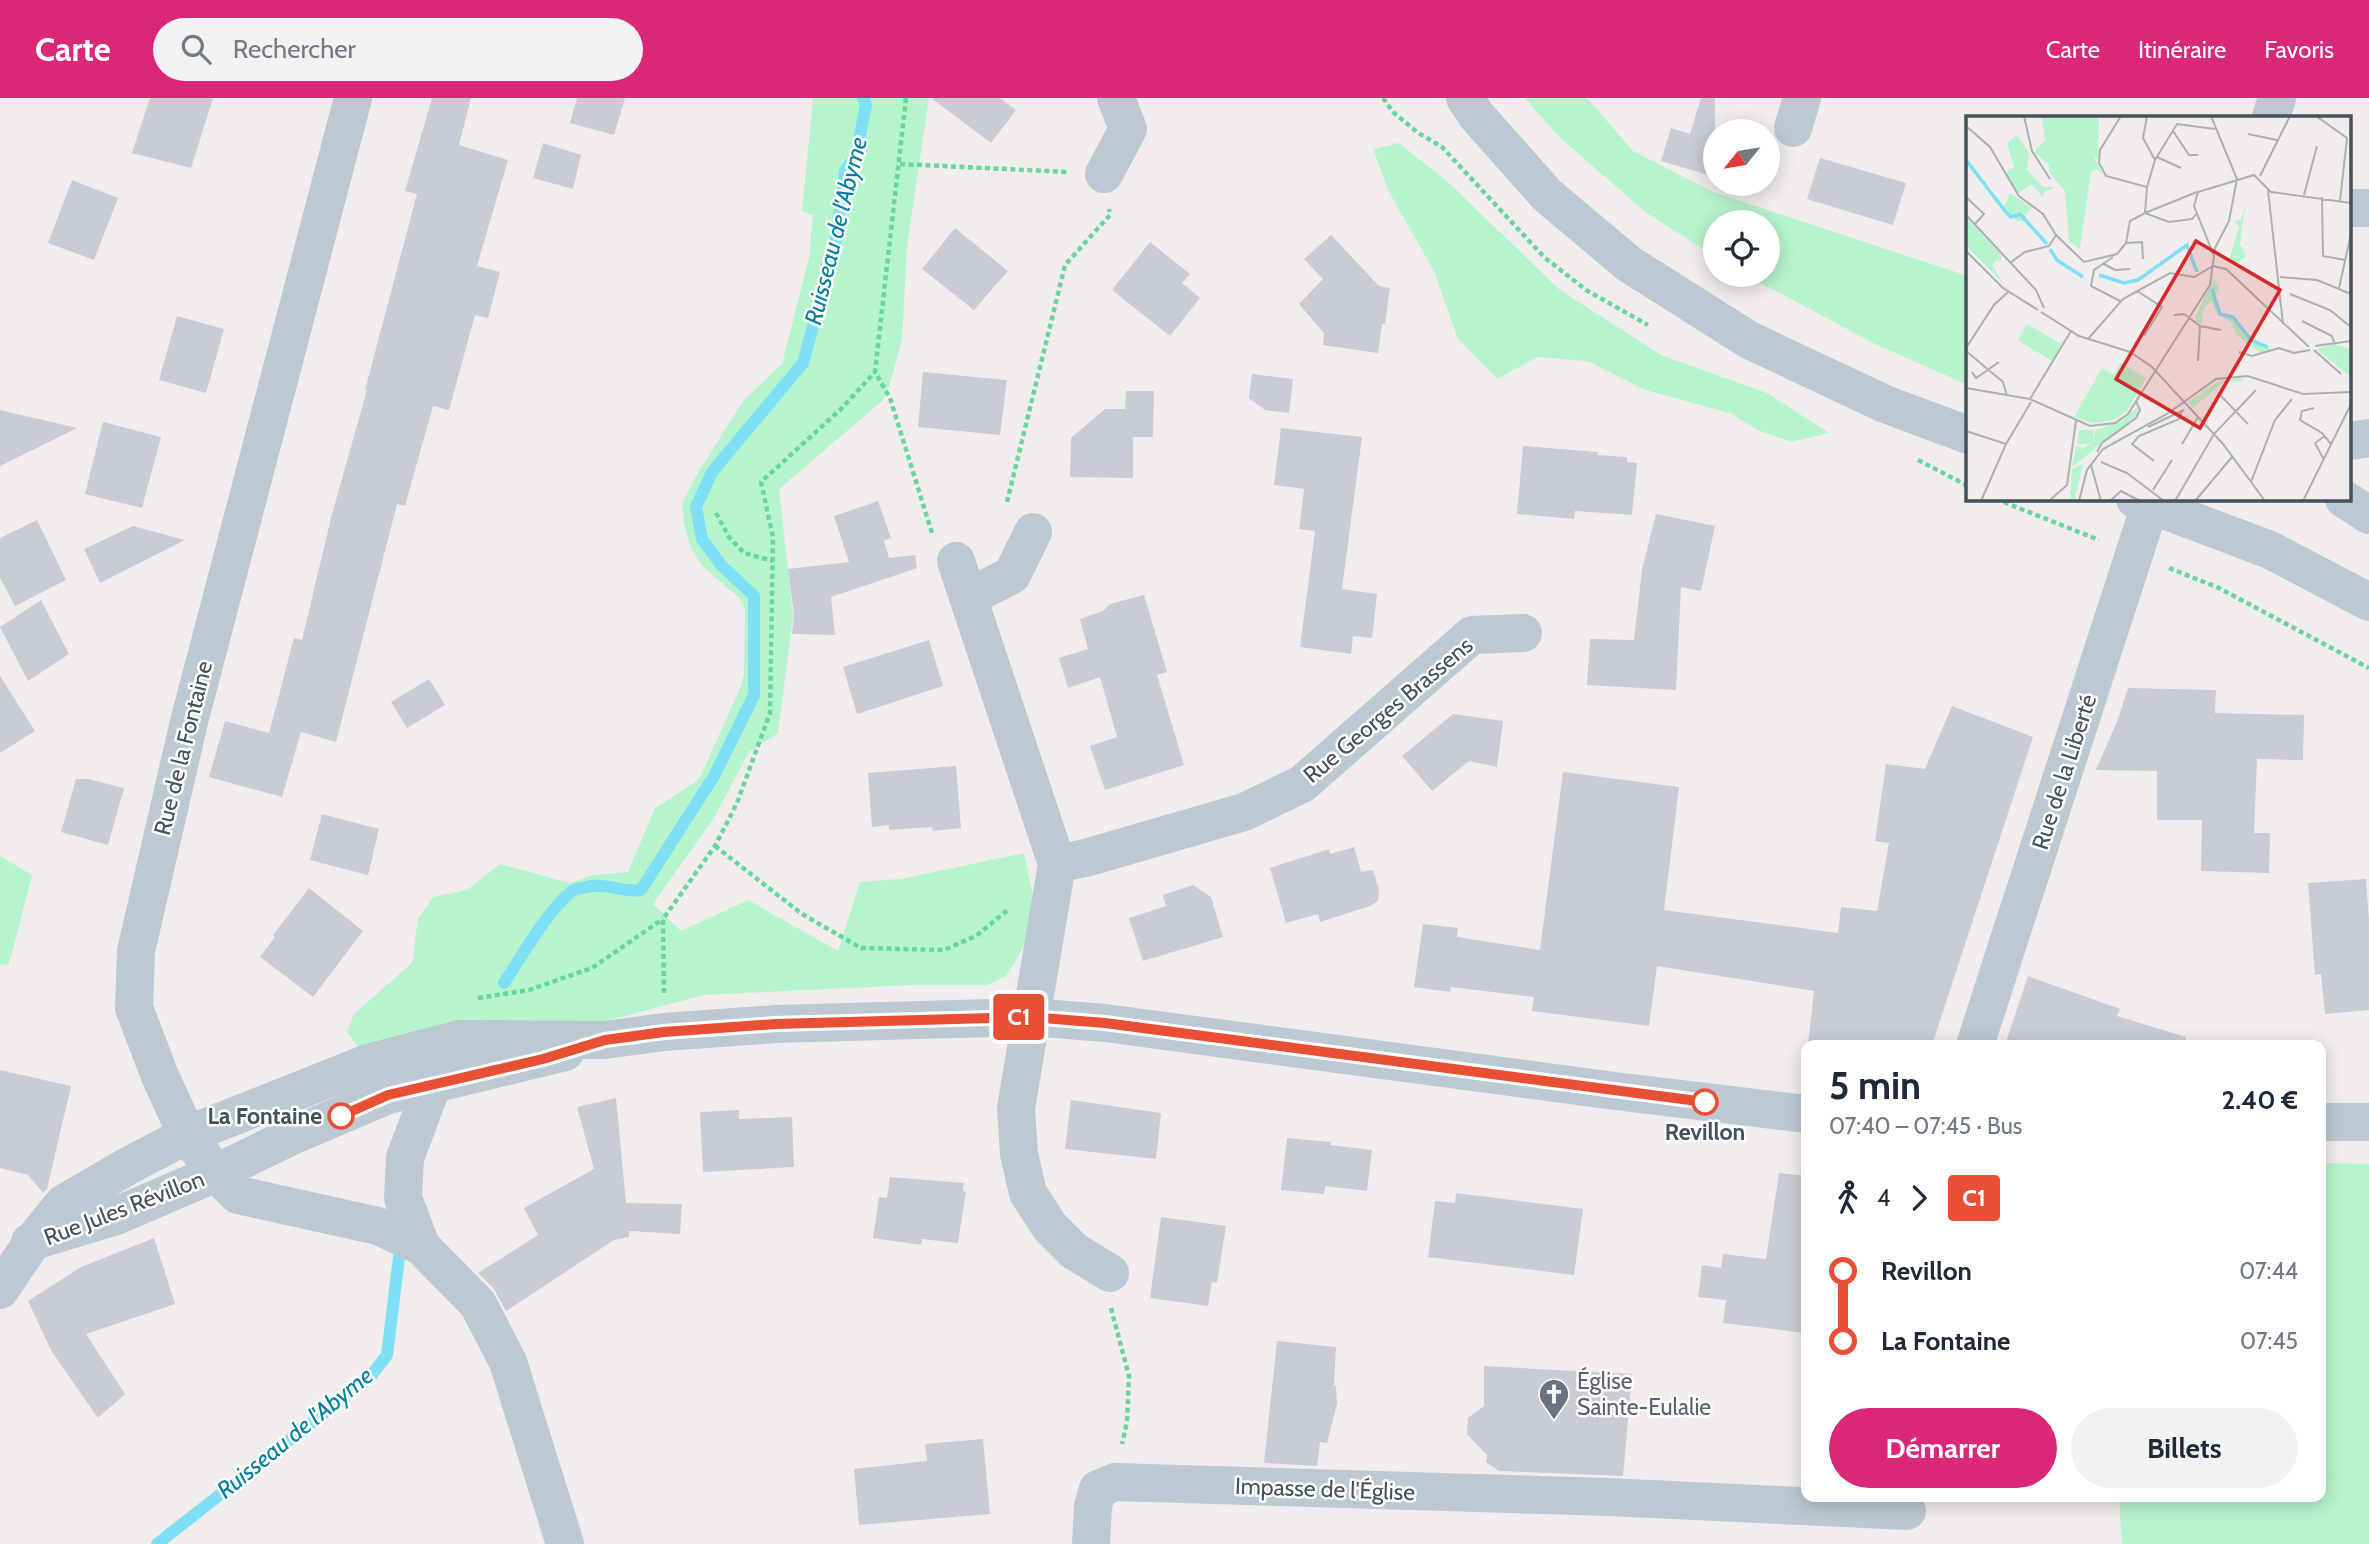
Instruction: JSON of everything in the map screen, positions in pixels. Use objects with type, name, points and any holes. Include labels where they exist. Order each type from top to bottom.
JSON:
[{"type":"street","name":"Rue de la Fontaine","points":[[353,98],[189,722],[136,951],[134,1008],[160,1076],[187,1135],[216,1173],[238,1195],[378,1226],[421,1246],[478,1304],[508,1362],[565,1544]]},
{"type":"street","points":[[1104,174],[1128,129],[1116,98]]},
{"type":"street","points":[[1465,98],[1476,115],[1547,195],[1629,264],[1749,340],[1885,404],[1966,434]]},
{"type":"street","points":[[2271,116],[2277,98]]},
{"type":"street","points":[[2138,500],[2270,550],[2369,602]]},
{"type":"street","name":"Rue de la Liberté","points":[[1977,1040],[2152,500]]},
{"type":"street","points":[[2346,500],[2369,515]]},
{"type":"street","points":[[969,597],[1012,575],[1020,520]]},
{"type":"street","points":[[956,561],[1056,864],[1016,1108],[1019,1154],[1028,1193],[1050,1227],[1074,1251],[1106,1271]]},
{"type":"street","name":"Rue Georges Brassens","points":[[1056,864],[1141,842],[1256,807],[1302,784],[1472,635],[1523,633]]},
{"type":"street","name":"Rue Jules Révillon","points":[[17,1243],[62,1204],[187,1135],[368,1063],[460,1039],[605,1040],[664,1032],[776,1024],[1030,1017],[1105,1023],[1801,1113]]},
{"type":"street","name":"Rue Jules Révillon","points":[[17,1243],[116,1216],[388,1095],[543,1059],[605,1040]]},
{"type":"street","name":"Rue de la Fontaine","points":[[421,1246],[403,1198],[405,1158],[432,1086]]},
{"type":"street","points":[[2326,1122],[2369,1122]]},
{"type":"street","points":[[0,1290],[17,1243]]},
{"type":"street","points":[[1091,1544],[1093,1506],[1098,1489],[1115,1482]]},
{"type":"street","name":"Impasse de l'Église","points":[[1115,1482],[1608,1497],[1908,1517]]},
{"type":"path","points":[[906,98],[875,372],[890,398],[937,552],[956,561]]},
{"type":"path","points":[[900,164],[1104,174],[1110,215],[1065,265],[1020,520]]},
{"type":"path","points":[[475,998],[529,990],[592,968],[663,919],[715,846],[737,803],[770,713],[773,537],[761,482],[799,449],[875,372]]},
{"type":"path","points":[[1999,500],[2104,542]]},
{"type":"path","points":[[716,513],[729,537],[744,553],[773,561]]},
{"type":"path","points":[[2168,568],[2219,589],[2369,668]]},
{"type":"path","points":[[715,846],[802,914],[861,948],[944,950],[976,936],[1018,902],[1056,864]]},
{"type":"path","points":[[663,919],[664,1032]]},
{"type":"path","points":[[1106,1271],[1129,1376],[1126,1422],[1115,1482]]},
{"type":"green space","points":[[813,98],[929,98],[907,246],[902,339],[883,400],[779,489],[793,616],[778,733],[749,752],[714,818],[653,904],[681,931],[748,900],[838,951],[860,882],[901,879],[1024,853],[1033,896],[1028,938],[1006,976],[987,985],[909,985],[704,995],[595,1024],[360,1049],[347,1032],[354,1014],[412,963],[418,919],[433,897],[467,890],[500,864],[570,883],[593,875],[628,872],[655,808],[697,781],[702,773],[741,686],[744,673],[745,608],[739,598],[702,566],[690,546],[682,503],[700,469],[744,400],[782,364],[809,258],[813,215],[802,211]]},
{"type":"green space","points":[[1525,98],[1587,98],[1633,151],[1703,187],[1703,196],[1725,196],[1768,210],[1703,210],[1703,248],[1648,214],[1559,137]]},
{"type":"green space","points":[[1399,143],[1449,183],[1560,290],[1661,355],[1767,393],[1829,433],[1791,442],[1757,430],[1730,413],[1645,390],[1587,361],[1538,357],[1497,379],[1458,339],[1434,271],[1389,192],[1373,149]]},
{"type":"green space","points":[[1780,214],[1966,275],[1966,384],[1875,344],[1768,287],[1780,287]]},
{"type":"green space","points":[[0,856],[32,875],[9,964],[0,965]]},
{"type":"green space","points":[[2326,1163],[2369,1164],[2369,1544],[2122,1544],[2119,1502],[2326,1502]]},
{"type":"building","points":[[150,98],[213,98],[191,168],[132,153]]},
{"type":"building","points":[[432,98],[471,98],[459,145],[508,160],[477,266],[500,272],[488,318],[475,315],[449,410],[433,406],[405,506],[397,504],[336,742],[301,732],[282,797],[209,777],[225,721],[269,733],[294,638],[302,640],[332,514],[417,194],[405,191]]},
{"type":"building","points":[[577,98],[625,98],[614,135],[570,123]]},
{"type":"building","points":[[931,98],[1000,98],[1016,110],[991,143]]},
{"type":"building","points":[[1701,98],[1715,98],[1715,119],[1703,119],[1703,173],[1661,161],[1671,128],[1690,134]]},
{"type":"building","points":[[543,143],[581,155],[573,189],[533,178]]},
{"type":"building","points":[[1820,158],[1906,183],[1893,225],[1807,199]]},
{"type":"building","points":[[72,180],[118,198],[94,260],[48,243]]},
{"type":"building","points":[[955,228],[1008,271],[974,310],[922,269]]},
{"type":"building","points":[[1331,235],[1379,286],[1390,288],[1378,353],[1323,345],[1324,333],[1299,304],[1323,279],[1304,259]]},
{"type":"building","points":[[1150,242],[1190,274],[1182,283],[1200,298],[1170,336],[1112,290]]},
{"type":"building","points":[[177,316],[224,329],[206,393],[159,380]]},
{"type":"building","points":[[923,372],[1007,380],[1000,435],[918,427]]},
{"type":"building","points":[[1252,374],[1293,379],[1289,413],[1265,410],[1249,398]]},
{"type":"building","points":[[1126,391],[1154,391],[1153,437],[1133,437],[1133,478],[1070,477],[1071,438],[1105,409],[1125,409]]},
{"type":"building","points":[[0,410],[77,428],[0,466]]},
{"type":"building","points":[[103,422],[161,437],[142,508],[85,494]]},
{"type":"building","points":[[1281,428],[1362,437],[1342,589],[1377,594],[1372,638],[1353,636],[1351,654],[1300,647],[1315,531],[1299,529],[1304,489],[1274,485]]},
{"type":"building","points":[[1523,446],[1598,452],[1597,455],[1627,457],[1627,462],[1637,463],[1632,515],[1575,511],[1574,519],[1517,514]]},
{"type":"building","points":[[878,501],[891,538],[884,540],[889,558],[915,555],[917,568],[831,597],[835,635],[792,634],[794,615],[788,569],[849,562],[834,516]]},
{"type":"building","points":[[1656,514],[1715,526],[1701,591],[1681,587],[1676,690],[1587,685],[1590,639],[1634,640],[1642,570]]},
{"type":"building","points":[[37,520],[66,580],[15,606],[0,578],[0,538]]},
{"type":"building","points":[[133,526],[185,540],[100,583],[84,549]]},
{"type":"building","points":[[1144,595],[1167,672],[1157,675],[1184,765],[1105,790],[1090,746],[1117,737],[1100,677],[1068,688],[1059,658],[1088,649],[1080,619],[1103,611],[1110,604]]},
{"type":"building","points":[[41,600],[69,654],[28,681],[0,627]]},
{"type":"building","points":[[929,640],[943,686],[857,714],[843,667]]},
{"type":"building","points":[[0,676],[35,731],[0,753]]},
{"type":"building","points":[[429,679],[445,705],[407,728],[391,702]]},
{"type":"building","points":[[2128,688],[2216,690],[2215,713],[2304,715],[2303,760],[2257,759],[2254,833],[2270,833],[2269,873],[2201,871],[2202,820],[2157,820],[2157,771],[2096,770]]},
{"type":"building","points":[[1952,706],[2033,737],[1934,1040],[1809,1040],[1814,991],[1657,966],[1649,1026],[1532,1011],[1534,997],[1451,987],[1450,992],[1414,987],[1423,924],[1458,928],[1457,937],[1540,950],[1563,772],[1679,787],[1664,910],[1838,933],[1841,907],[1877,911],[1889,843],[1875,841],[1886,764],[1925,769]]},
{"type":"building","points":[[1453,714],[1503,721],[1497,767],[1469,761],[1432,791],[1402,756]]},
{"type":"building","points":[[956,766],[961,828],[933,831],[932,827],[889,830],[889,825],[872,827],[868,773]]},
{"type":"building","points":[[76,779],[88,779],[124,788],[108,845],[61,832]]},
{"type":"building","points":[[322,814],[379,829],[368,875],[310,860]]},
{"type":"building","points":[[1354,847],[1361,872],[1373,870],[1379,890],[1378,901],[1320,922],[1318,914],[1286,923],[1270,868],[1329,849],[1330,854]]},
{"type":"building","points":[[2366,879],[2369,1010],[2325,1014],[2321,974],[2315,975],[2308,883]]},
{"type":"building","points":[[1193,885],[1211,897],[1223,937],[1143,961],[1129,918],[1166,906],[1163,895]]},
{"type":"building","points":[[309,888],[363,931],[313,997],[260,957],[275,937],[273,935]]},
{"type":"building","points":[[2028,976],[2120,1009],[2117,1016],[2186,1037],[2186,1040],[2007,1040]]},
{"type":"building","points":[[0,1070],[71,1086],[47,1189],[43,1193],[28,1175],[0,1168]]},
{"type":"building","points":[[616,1098],[626,1203],[682,1204],[680,1234],[629,1231],[629,1237],[614,1240],[506,1311],[494,1289],[478,1273],[538,1235],[524,1208],[594,1169],[577,1107]]},
{"type":"building","points":[[1071,1100],[1161,1113],[1156,1159],[1065,1149]]},
{"type":"building","points":[[739,1110],[739,1119],[792,1117],[794,1167],[703,1172],[700,1112]]},
{"type":"building","points":[[1287,1138],[1331,1142],[1330,1145],[1372,1150],[1367,1191],[1325,1186],[1324,1194],[1281,1190]]},
{"type":"building","points":[[1779,1173],[1801,1175],[1801,1332],[1723,1323],[1726,1300],[1698,1297],[1702,1265],[1721,1268],[1723,1254],[1766,1259]]},
{"type":"building","points":[[890,1177],[964,1183],[963,1191],[966,1192],[958,1243],[922,1239],[921,1245],[873,1238],[879,1197],[887,1198]]},
{"type":"building","points":[[1456,1193],[1583,1209],[1574,1275],[1428,1257],[1435,1201],[1455,1203]]},
{"type":"building","points":[[1161,1217],[1226,1226],[1217,1283],[1212,1282],[1208,1306],[1150,1298]]},
{"type":"building","points":[[154,1238],[175,1304],[86,1334],[125,1394],[98,1418],[52,1352],[28,1301],[81,1267]]},
{"type":"building","points":[[1277,1341],[1336,1347],[1334,1386],[1337,1404],[1327,1443],[1320,1442],[1317,1466],[1264,1463]]},
{"type":"building","name":"Église Sainte-Eulalie","points":[[1484,1366],[1632,1374],[1623,1476],[1499,1471],[1486,1462],[1487,1455],[1467,1434],[1468,1418],[1484,1406]]},
{"type":"building","points":[[983,1439],[990,1514],[859,1525],[854,1469],[927,1461],[925,1444]]},
{"type":"waterway","name":"Ruisseau de l'Abyme","points":[[504,983],[544,922],[572,891],[599,886],[641,890],[714,776],[754,695],[754,596],[721,565],[702,539],[696,507],[712,472],[803,363],[835,245],[845,171],[856,155],[866,105],[863,98]]},
{"type":"waterway","name":"Ruisseau de l'Abyme","points":[[157,1544],[370,1377],[387,1355],[399,1257]]},
{"type":"bus line","name":"C1","points":[[341,1116],[388,1095],[543,1059],[605,1040],[664,1032],[776,1024],[1030,1017],[1105,1023],[1705,1102]]},
{"type":"place","name":"Revillon","points":[[1705,1102]]},
{"type":"place","name":"La Fontaine","points":[[341,1116]]},
{"type":"place","name":"Église Sainte-Eulalie","points":[[1554,1421]]}]
